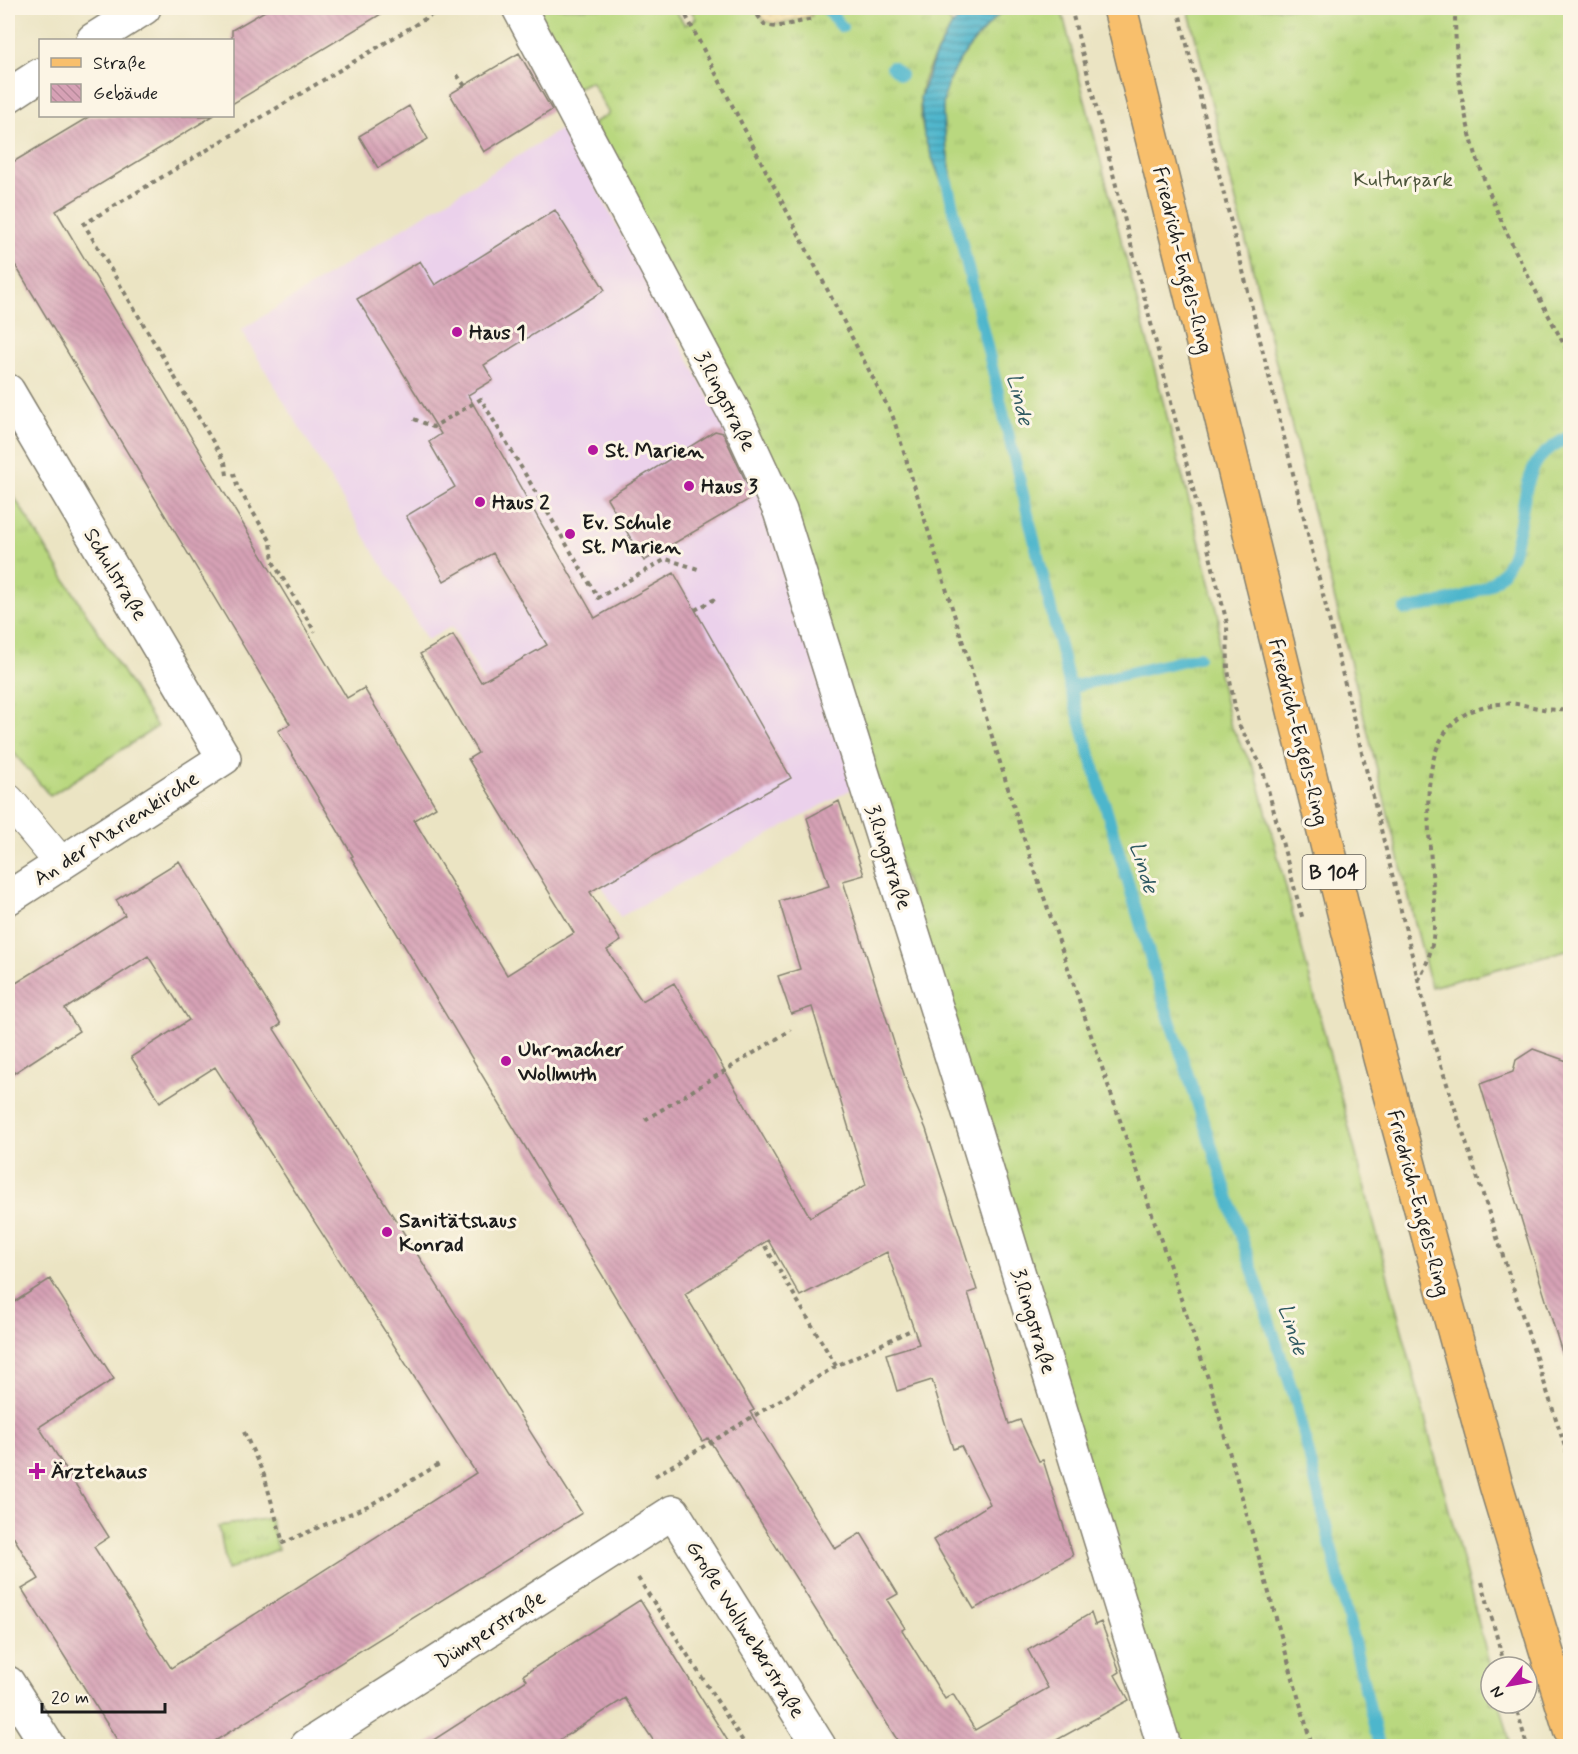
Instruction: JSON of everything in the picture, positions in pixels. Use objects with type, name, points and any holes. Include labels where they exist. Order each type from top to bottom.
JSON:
[{"type":"main road","name":"Friedrich-Engels-Ring","points":[[1120,8],[1380,1058],[1496,1485],[1570,1729]]},
{"type":"street","points":[[95,39],[144,8]]},
{"type":"street","name":"3.Ringstraße","points":[[519,8],[737,418],[780,512],[964,1094],[1164,1746]]},
{"type":"street","points":[[8,96],[39,76]]},
{"type":"street","name":"Schulstraße","points":[[8,391],[224,758]]},
{"type":"street","name":"An der Marienkirche","points":[[8,898],[224,758]]},
{"type":"street","points":[[8,800],[61,863]]},
{"type":"street","name":"Dümperstraße","points":[[307,1746],[673,1512]]},
{"type":"street","name":"Große Wollweberstraße","points":[[673,1512],[819,1746]]},
{"type":"street","points":[[8,1683],[48,1746]]},
{"type":"path","points":[[227,475],[225,462],[84,224],[443,8]]},
{"type":"path","points":[[682,8],[893,417],[1020,826],[1211,1386],[1312,1746]]},
{"type":"path","points":[[752,8],[765,25],[776,27],[813,19]]},
{"type":"path","points":[[1178,8],[1434,1044],[1570,1462]]},
{"type":"path","points":[[1455,8],[1456,51],[1464,109],[1483,174],[1510,241],[1570,356]]},
{"type":"path","points":[[457,75],[465,86]]},
{"type":"path","points":[[414,419],[433,427],[481,399],[598,598],[666,559],[698,569]]},
{"type":"path","points":[[234,473],[237,486],[271,542],[273,562],[315,632]]},
{"type":"path","points":[[695,610],[715,599]]},
{"type":"path","points":[[1418,981],[1427,964],[1434,937],[1428,825],[1430,771],[1443,734],[1456,718],[1476,708],[1499,703],[1570,712]]},
{"type":"path","points":[[645,1120],[790,1030]]},
{"type":"path","points":[[765,1246],[837,1366]]},
{"type":"path","points":[[652,1478],[837,1366],[911,1330]]},
{"type":"path","points":[[244,1432],[264,1475],[282,1544],[372,1504],[441,1463]]},
{"type":"path","points":[[619,1547],[746,1746]]},
{"type":"path","points":[[1518,1715],[1527,1746]]},
{"type":"shaded area","name":"Ev. Schule St. Marien","points":[[564,127],[772,515],[857,786],[620,917],[452,626],[427,640],[241,330]]},
{"type":"green space","points":[[533,8],[674,8],[685,25],[696,19],[690,8],[942,8],[952,25],[924,80],[920,109],[923,130],[941,181],[952,180],[944,129],[944,96],[948,82],[963,54],[1005,8],[1061,8],[1219,617],[1217,664],[1230,724],[1256,773],[1487,1655],[1479,1655],[1479,1715],[1503,1715],[1511,1746],[1176,1746],[789,508],[593,123],[609,114],[591,81],[575,89]]},
{"type":"green space","name":"Kulturpark","points":[[1188,8],[1570,8],[1570,949],[1431,987]]},
{"type":"green space","points":[[8,487],[157,727],[50,796],[8,746]]},
{"type":"green space","points":[[270,1518],[278,1549],[227,1570],[219,1526]]},
{"type":"sand","points":[[756,8],[807,8],[812,16],[776,24],[763,20]]},
{"type":"water","points":[[973,8],[1005,8],[973,42],[948,82],[943,112],[952,181],[947,184],[941,181],[924,136],[920,98],[934,58],[952,25]]},
{"type":"building","points":[[270,8],[391,8],[234,103],[232,30]]},
{"type":"building","points":[[519,53],[552,110],[484,152],[450,94]]},
{"type":"building","points":[[409,106],[428,139],[378,168],[359,136]]},
{"type":"building","points":[[88,117],[211,117],[56,211],[347,698],[364,688],[436,807],[414,820],[507,975],[574,933],[468,759],[478,753],[420,654],[453,635],[481,682],[547,645],[493,553],[444,581],[406,516],[455,487],[429,442],[441,434],[357,299],[420,261],[435,285],[555,210],[605,290],[484,365],[493,380],[468,395],[595,618],[674,573],[791,778],[590,892],[621,941],[607,950],[642,1001],[674,983],[810,1217],[866,1185],[812,1007],[791,1014],[778,976],[800,969],[779,901],[829,886],[807,818],[839,801],[864,875],[843,881],[908,1087],[926,1129],[977,1290],[968,1293],[1009,1424],[1020,1420],[1039,1461],[1043,1460],[1073,1556],[974,1609],[933,1540],[990,1504],[961,1446],[953,1449],[932,1380],[897,1391],[886,1354],[919,1344],[887,1252],[800,1296],[768,1240],[685,1294],[754,1410],[750,1412],[835,1549],[861,1533],[898,1594],[887,1600],[905,1628],[902,1630],[945,1699],[953,1694],[975,1730],[1048,1688],[1028,1650],[1091,1613],[1095,1625],[1101,1622],[1120,1672],[1115,1675],[1129,1700],[1046,1746],[901,1746],[708,1438],[702,1441],[351,857],[353,856],[278,731],[290,724],[8,253],[8,165]]},
{"type":"building","name":"Haus 3","points":[[715,431],[723,433],[753,497],[644,561],[607,498]]},
{"type":"building","points":[[179,861],[281,1024],[274,1029],[582,1513],[207,1746],[121,1746],[22,1589],[39,1579],[8,1528],[8,1306],[50,1279],[114,1379],[39,1427],[109,1537],[94,1547],[171,1668],[476,1473],[215,1067],[160,1102],[131,1057],[189,1020],[148,956],[65,1009],[79,1031],[8,1077],[8,988],[125,915],[116,900]]},
{"type":"building","points":[[1533,1049],[1570,1062],[1570,1355],[1563,1356],[1480,1084],[1513,1072],[1516,1060]]},
{"type":"building","points":[[640,1600],[731,1746],[657,1746],[625,1698],[550,1746],[424,1746],[527,1680],[523,1675]]},
{"type":"waterway","points":[[826,8],[842,27]]},
{"type":"waterway","points":[[892,67],[901,75]]},
{"type":"waterway","name":"Linde","points":[[944,170],[1070,687],[1160,990],[1297,1405],[1379,1746]]},
{"type":"waterway","points":[[1405,610],[1466,595],[1485,587],[1499,576],[1509,562],[1515,546],[1531,474],[1542,455],[1568,437]]},
{"type":"waterway","points":[[1070,687],[1198,657]]},
{"type":"place","name":"Haus 1","points":[[457,332]]},
{"type":"place","name":"St. Marien","points":[[593,450]]},
{"type":"place","name":"Haus 3","points":[[689,486]]},
{"type":"place","name":"Haus 2","points":[[480,502]]},
{"type":"place","name":"Ev. Schule St. Marien","points":[[570,534]]},
{"type":"place","name":"Uhrmacher Wollmuth","points":[[506,1061]]},
{"type":"place","name":"Sanitätshaus Konrad","points":[[387,1232]]},
{"type":"place","name":"Ärztehaus","points":[[37,1471]]}]
